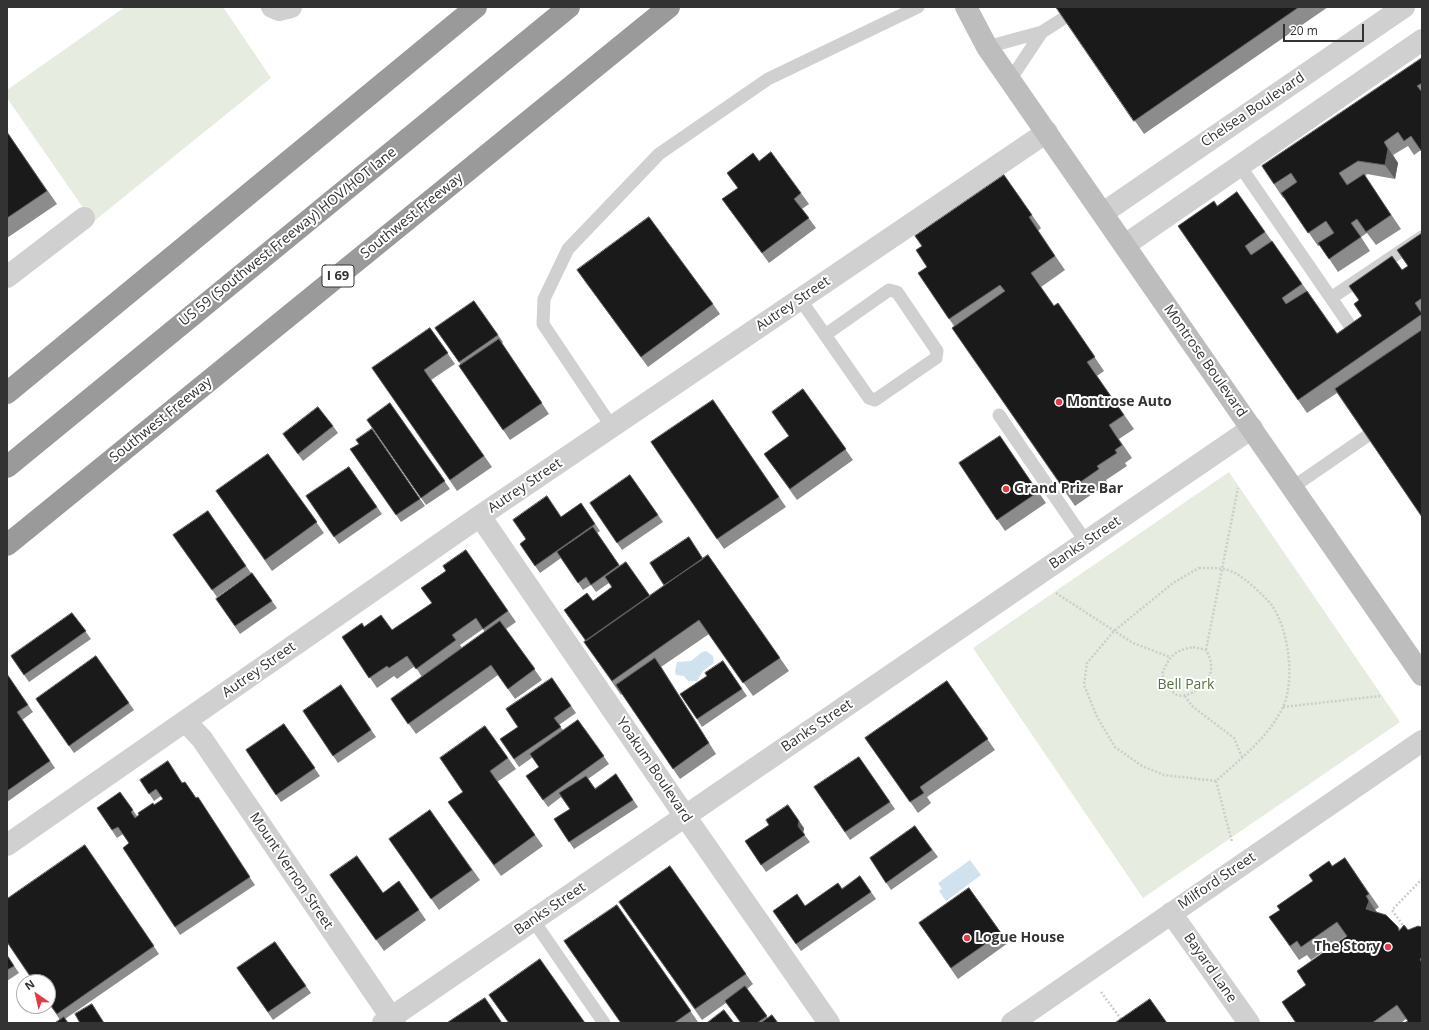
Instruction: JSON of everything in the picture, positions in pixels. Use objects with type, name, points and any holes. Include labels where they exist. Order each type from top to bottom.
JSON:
[{"type":"highway","points":[[7,393],[476,7]]},
{"type":"highway","name":"US 59 (Southwest Freeway) HOV/HOT lane","points":[[7,467],[569,7]]},
{"type":"highway","name":"Southwest Freeway","points":[[7,545],[669,7]]},
{"type":"main road","name":"Montrose Boulevard","points":[[950,7],[987,47]]},
{"type":"main road","name":"Montrose Boulevard","points":[[966,7],[987,47],[1422,675]]},
{"type":"street","points":[[272,7],[279,10],[291,7]]},
{"type":"street","name":"Chelsea Boulevard","points":[[1103,213],[1404,7]]},
{"type":"street","points":[[1125,245],[1422,40]]},
{"type":"street","name":"Autrey Street","points":[[7,845],[480,516],[1047,132]]},
{"type":"street","points":[[7,277],[84,218]]},
{"type":"street","name":"Banks Street","points":[[389,1021],[533,920],[1252,428]]},
{"type":"street","name":"Yoakum Boulevard","points":[[480,516],[685,816],[829,1023]]},
{"type":"street","name":"Mount Vernon Street","points":[[185,721],[202,739],[389,1021]]},
{"type":"street","name":"Milford Street","points":[[1012,1023],[1238,866],[1422,741]]},
{"type":"street","name":"Bayard Lane","points":[[1171,913],[1249,1023]]},
{"type":"lane","points":[[612,427],[543,324],[544,300],[568,249],[659,154],[768,79],[918,7]]},
{"type":"lane","points":[[987,47],[1042,32],[1064,18]]},
{"type":"lane","points":[[1010,80],[1042,32]]},
{"type":"lane","points":[[1240,166],[1353,330]]},
{"type":"lane","points":[[1331,298],[1422,237]]},
{"type":"lane","points":[[800,299],[825,335],[869,398],[875,400],[936,358],[937,350],[897,292],[889,290],[825,335]]},
{"type":"lane","points":[[999,415],[1086,542]]},
{"type":"lane","points":[[1293,487],[1367,436]]},
{"type":"lane","points":[[533,920],[604,1023]]},
{"type":"path","points":[[1206,650],[1193,647],[1179,650],[1170,657],[1162,674],[1167,688],[1177,695],[1185,696],[1196,692],[1210,674],[1210,659],[1206,650],[1216,610],[1222,568],[1238,488]]},
{"type":"path","points":[[1199,568],[1222,568],[1236,573],[1252,586],[1273,607],[1286,636],[1289,668],[1288,692],[1283,707],[1270,728],[1216,781],[1164,775],[1142,766],[1115,748],[1097,717],[1084,685],[1087,663],[1114,631],[1180,580],[1199,568]]},
{"type":"path","points":[[1033,578],[1134,643],[1170,657]]},
{"type":"path","points":[[1185,696],[1192,706],[1234,738],[1242,757]]},
{"type":"path","points":[[1283,707],[1380,696]]},
{"type":"path","points":[[1216,781],[1238,866]]},
{"type":"path","points":[[1408,931],[1392,910],[1422,879]]},
{"type":"path","points":[[1087,972],[1124,1023]]},
{"type":"green space","points":[[125,7],[223,7],[271,78],[93,222],[7,98],[7,90]]},
{"type":"green space","name":"Bell Park","points":[[1229,472],[1400,722],[1143,898],[973,648]]},
{"type":"water","points":[[706,651],[713,656],[714,663],[703,671],[697,681],[688,681],[684,676],[676,675],[675,671],[677,662],[691,661],[702,652]]},
{"type":"water","points":[[970,860],[981,875],[946,901],[939,891],[942,889],[938,883]]},
{"type":"building","points":[[1056,7],[1299,7],[1134,121]]},
{"type":"building","points":[[1422,58],[1422,83],[1417,86],[1422,92],[1422,152],[1411,136],[1404,141],[1398,132],[1384,142],[1388,149],[1385,165],[1358,161],[1339,173],[1347,185],[1364,174],[1391,215],[1366,232],[1357,219],[1351,223],[1361,237],[1329,259],[1318,243],[1334,233],[1326,221],[1308,233],[1281,193],[1297,182],[1291,173],[1274,184],[1262,166]]},
{"type":"building","points":[[7,132],[47,191],[7,218]]},
{"type":"building","points":[[771,152],[801,193],[794,199],[809,218],[762,253],[722,199],[738,188],[727,173],[753,153],[759,161]]},
{"type":"building","points":[[1004,175],[1032,215],[1029,217],[1055,256],[1031,273],[1054,306],[1058,303],[1095,357],[1087,362],[1124,415],[1109,425],[1122,445],[1115,450],[1117,453],[1097,466],[1099,469],[1066,492],[952,328],[1005,291],[1000,285],[949,319],[918,273],[927,267],[916,250],[922,246],[915,236]]},
{"type":"building","points":[[1237,192],[1265,232],[1245,246],[1251,255],[1272,241],[1302,284],[1282,298],[1286,304],[1307,291],[1337,334],[1362,316],[1354,304],[1359,300],[1349,286],[1392,256],[1402,270],[1408,266],[1397,250],[1422,233],[1422,298],[1415,303],[1422,314],[1298,400],[1178,226],[1214,201],[1217,206]]},
{"type":"building","points":[[649,217],[713,304],[641,357],[577,270]]},
{"type":"building","points":[[474,301],[498,335],[459,362],[435,328]]},
{"type":"building","points":[[430,328],[448,353],[424,370],[484,456],[450,480],[372,368]]},
{"type":"building","points":[[1422,330],[1422,517],[1335,389]]},
{"type":"building","points":[[499,339],[542,403],[503,430],[459,366]]},
{"type":"building","points":[[803,389],[846,449],[790,489],[764,454],[789,436],[772,412]]},
{"type":"building","points":[[713,400],[779,497],[717,539],[651,442]]},
{"type":"building","points":[[390,403],[445,481],[421,498],[367,420]]},
{"type":"building","points":[[318,407],[333,426],[298,454],[283,434]]},
{"type":"building","points":[[372,429],[420,499],[396,515],[350,449],[359,444],[356,440]]},
{"type":"building","name":"Grand Prize Bar","points":[[1000,436],[1038,492],[997,520],[959,463]]},
{"type":"building","points":[[268,454],[317,522],[265,560],[216,491]]},
{"type":"building","points":[[349,467],[377,507],[334,537],[306,496]]},
{"type":"building","points":[[630,475],[658,515],[617,543],[590,503]]},
{"type":"building","points":[[547,496],[561,517],[581,503],[595,524],[535,566],[520,544],[526,539],[513,520]]},
{"type":"building","points":[[208,511],[246,566],[212,590],[173,535]]},
{"type":"building","points":[[593,527],[619,565],[591,585],[586,577],[578,583],[557,552]]},
{"type":"building","points":[[689,537],[703,559],[664,585],[650,563]]},
{"type":"building","points":[[466,550],[508,611],[483,629],[476,618],[452,635],[456,640],[416,669],[407,656],[389,668],[387,666],[369,678],[342,637],[362,623],[364,627],[381,615],[392,630],[432,603],[421,588],[446,571],[443,566]]},
{"type":"building","points":[[708,555],[780,658],[743,683],[699,620],[612,681],[584,642]]},
{"type":"building","points":[[626,562],[650,596],[586,641],[564,610],[587,593],[593,601],[612,587],[605,577]]},
{"type":"building","points":[[252,573],[272,601],[235,626],[216,599]]},
{"type":"building","points":[[72,613],[86,631],[24,675],[11,656]]},
{"type":"building","points":[[500,621],[535,669],[508,689],[491,665],[408,724],[391,699]]},
{"type":"building","points":[[96,656],[129,703],[69,746],[36,699]]},
{"type":"building","points":[[655,658],[709,743],[673,769],[616,685]]},
{"type":"building","points":[[723,661],[742,689],[697,719],[680,694],[707,676],[705,673]]},
{"type":"building","points":[[7,674],[28,705],[17,712],[50,761],[7,791]]},
{"type":"building","points":[[552,678],[571,706],[554,718],[561,727],[514,759],[500,739],[518,727],[506,709]]},
{"type":"building","points":[[947,681],[988,739],[920,787],[924,793],[910,802],[865,738]]},
{"type":"building","points":[[341,685],[371,730],[333,756],[303,711]]},
{"type":"building","points":[[578,720],[604,756],[543,800],[526,776],[539,767],[530,754]]},
{"type":"building","points":[[284,724],[315,768],[276,795],[246,750]]},
{"type":"building","points":[[485,726],[508,758],[490,771],[535,835],[494,865],[448,802],[463,792],[440,758]]},
{"type":"building","points":[[859,757],[890,802],[845,832],[814,787]]},
{"type":"building","points":[[168,761],[182,783],[185,782],[196,798],[198,797],[250,877],[175,927],[123,848],[129,843],[118,827],[112,830],[97,808],[120,792],[133,810],[131,812],[135,818],[139,815],[138,813],[153,803],[154,805],[163,799],[156,789],[149,794],[140,780]]},
{"type":"building","points":[[616,774],[633,800],[569,842],[554,819],[570,809],[559,793],[586,776],[595,789]]},
{"type":"building","points":[[788,805],[799,821],[798,826],[805,835],[761,865],[745,841],[769,825],[766,820]]},
{"type":"building","points":[[430,810],[472,870],[431,899],[389,839]]},
{"type":"building","points":[[915,826],[932,850],[886,883],[870,858]]},
{"type":"building","points":[[85,845],[154,946],[57,1014],[56,974],[29,974],[7,942],[7,899]]},
{"type":"building","points":[[357,856],[383,893],[399,881],[419,910],[376,940],[330,875]]},
{"type":"building","name":"The Story","points":[[1345,858],[1369,894],[1366,896],[1369,901],[1366,909],[1386,915],[1398,927],[1399,931],[1404,925],[1408,930],[1418,926],[1422,927],[1422,958],[1420,959],[1422,963],[1422,1023],[1404,1023],[1408,1021],[1397,1005],[1372,1023],[1296,1023],[1282,1002],[1306,985],[1297,971],[1347,936],[1337,922],[1301,947],[1297,941],[1290,946],[1269,917],[1280,910],[1277,906],[1313,881],[1309,875],[1329,861],[1332,866]]},
{"type":"building","points":[[670,866],[746,974],[695,1009],[619,902]]},
{"type":"building","points":[[860,876],[871,892],[796,944],[773,911],[797,894],[805,906],[838,883],[842,889]]},
{"type":"building","name":"Logue House","points":[[969,888],[1001,933],[951,968],[919,923]]},
{"type":"building","points":[[617,905],[691,1011],[674,1023],[621,1023],[564,941]]},
{"type":"building","points":[[275,942],[306,986],[268,1012],[237,968]]},
{"type":"building","points":[[7,955],[14,966],[7,970]]},
{"type":"building","points":[[540,959],[585,1023],[509,1023],[489,995]]},
{"type":"building","points":[[745,986],[767,1016],[757,1023],[741,1023],[725,1001]]},
{"type":"building","points":[[485,998],[502,1023],[447,1023]]},
{"type":"building","points":[[1150,999],[1167,1023],[1115,1023]]},
{"type":"building","points":[[92,1004],[104,1023],[80,1023],[75,1014]]},
{"type":"building","points":[[724,1010],[734,1023],[707,1023]]},
{"type":"building","points":[[772,1015],[778,1023],[761,1023]]},
{"type":"building","points":[[64,1017],[68,1023],[55,1023]]},
{"type":"place","name":"Montrose Auto","points":[[1059,402]]},
{"type":"place","name":"Grand Prize Bar","points":[[1006,489]]},
{"type":"place","name":"Logue House","points":[[967,938]]},
{"type":"place","name":"The Story","points":[[1388,947]]}]
